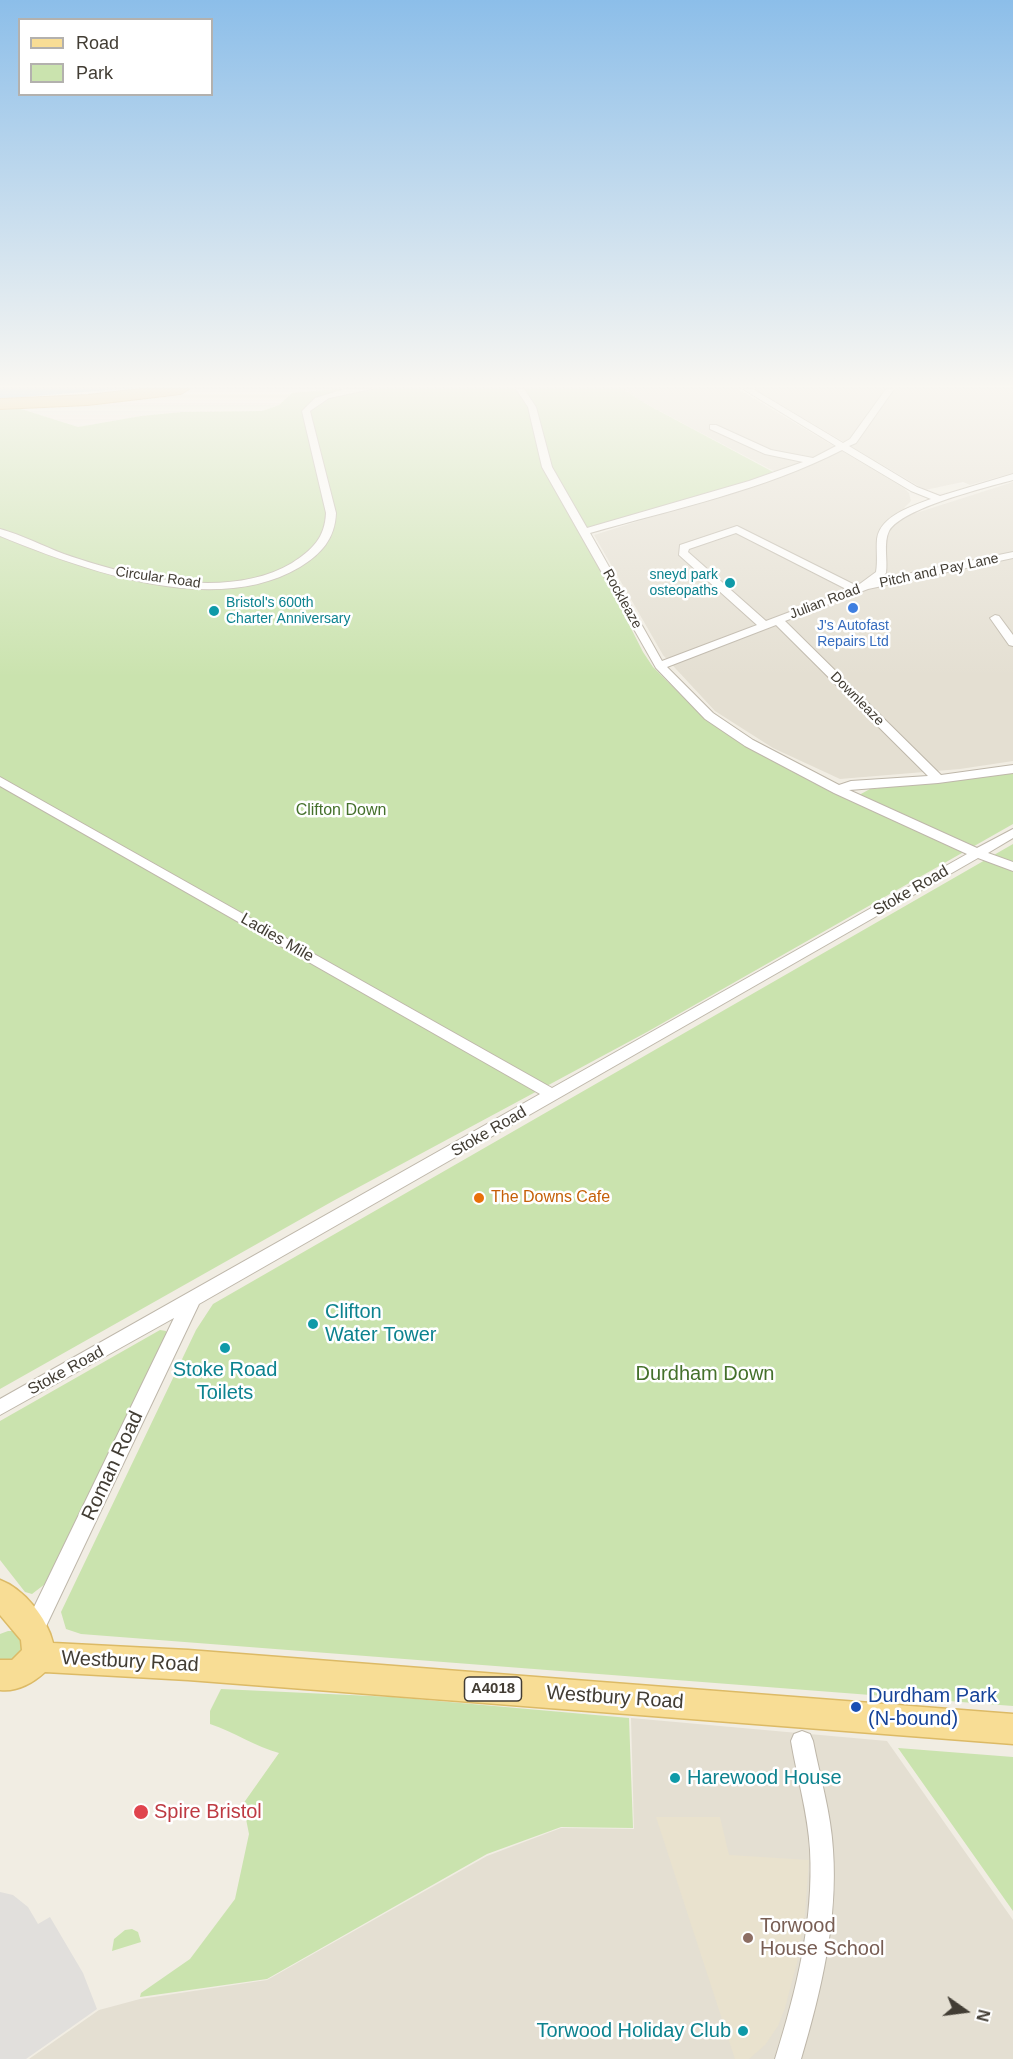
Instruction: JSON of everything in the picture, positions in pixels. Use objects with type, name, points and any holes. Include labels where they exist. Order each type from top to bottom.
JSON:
[{"type":"main road","points":[[0,1594],[21,1662]]},
{"type":"main road","name":"Westbury Road","points":[[21,1662],[188,1665],[1013,1729]]},
{"type":"street","name":"Circular Road","points":[[0,532],[57,556],[118,574],[159,581],[208,585],[237,583],[287,570],[316,551],[327,538],[330,526],[331,513],[324,485]]},
{"type":"street","points":[[557,485],[584,532],[745,485]]},
{"type":"street","points":[[908,485],[940,500]]},
{"type":"street","name":"Julian Road","points":[[660,666],[861,588],[881,573],[882,540],[888,525],[917,507],[987,485]]},
{"type":"street","points":[[914,489],[917,507]]},
{"type":"street","points":[[764,625],[750,615],[682,550],[686,546],[737,529],[861,588]]},
{"type":"street","name":"Rockleaze","points":[[584,532],[660,666]]},
{"type":"street","name":"Pitch and Pay Lane","points":[[861,588],[1013,555]]},
{"type":"street","points":[[995,618],[1013,644]]},
{"type":"street","name":"Downleaze","points":[[777,620],[938,779]]},
{"type":"street","points":[[660,666],[709,716],[749,743],[838,790],[977,854],[1013,867]]},
{"type":"street","points":[[838,790],[851,785],[938,779],[1013,769]]},
{"type":"street","name":"Ladies Mile","points":[[0,781],[553,1095]]},
{"type":"street","name":"Stoke Road","points":[[0,1408],[1013,833]]},
{"type":"street","name":"Roman Road","points":[[21,1662],[192,1299]]},
{"type":"street","points":[[788,2059],[799,2024],[813,1951],[822,1863],[815,1810],[801,1741]]},
{"type":"shaded area","points":[[754,485],[899,485],[909,493],[911,501],[904,508],[916,513],[1003,485],[1013,485],[1013,761],[960,769],[840,779],[773,748],[715,711],[663,655],[594,535]]},
{"type":"shaded area","points":[[917,485],[948,485],[925,490]]},
{"type":"shaded area","points":[[631,1718],[887,1741],[1013,1920],[1013,2059],[29,2059],[99,2010],[140,1999],[267,1980],[487,1856],[561,1828],[634,1829]]},
{"type":"shaded area","name":"Torwood House School","points":[[656,1817],[720,1817],[729,1855],[809,1860],[805,1913],[797,1963],[785,2008],[778,2026],[765,2045],[749,2059],[735,2059]]},
{"type":"shaded area","points":[[0,1892],[13,1895],[28,1907],[38,1924],[50,1917],[83,1973],[97,2009],[26,2059],[0,2059]]},
{"type":"green space","name":"Clifton Down","points":[[0,485],[736,485],[580,533],[653,667],[698,712],[763,755],[850,800],[870,789],[1013,773],[1013,824],[647,1032],[333,1201],[0,1389]]},
{"type":"green space","name":"Durdham Down","points":[[1013,844],[1013,1706],[81,1634],[66,1629],[61,1612],[196,1330],[213,1304]]},
{"type":"green space","points":[[160,1330],[166,1331],[168,1335],[45,1584],[32,1594],[25,1592],[0,1560],[0,1421]]},
{"type":"green space","points":[[16,1631],[27,1652],[0,1666],[0,1634]]},
{"type":"green space","points":[[221,1689],[393,1697],[629,1718],[633,1828],[561,1827],[487,1854],[267,1979],[140,1997],[141,1993],[190,1959],[235,1899],[249,1834],[243,1804],[279,1753],[210,1724],[210,1711]]},
{"type":"green space","points":[[898,1748],[1013,1757],[1013,1911]]},
{"type":"green space","points":[[132,1929],[138,1932],[141,1942],[112,1951],[114,1939],[125,1930]]},
{"type":"place","name":"sneyd park osteopaths","points":[[730,583]]},
{"type":"place","name":"J's Autofast Repairs Ltd","points":[[853,608]]},
{"type":"place","name":"Bristol's 600th Charter Anniversary","points":[[214,611]]},
{"type":"place","name":"The Downs Cafe","points":[[479,1198]]},
{"type":"place","name":"Clifton Water Tower","points":[[313,1324]]},
{"type":"place","name":"Stoke Road Toilets","points":[[225,1348]]},
{"type":"place","name":"Durdham Park (N-bound)","points":[[856,1707]]},
{"type":"place","name":"Harewood House","points":[[675,1778]]},
{"type":"place","name":"Spire Bristol","points":[[141,1812]]},
{"type":"place","name":"Torwood House School","points":[[748,1938]]},
{"type":"place","name":"Torwood Holiday Club","points":[[743,2031]]}]
